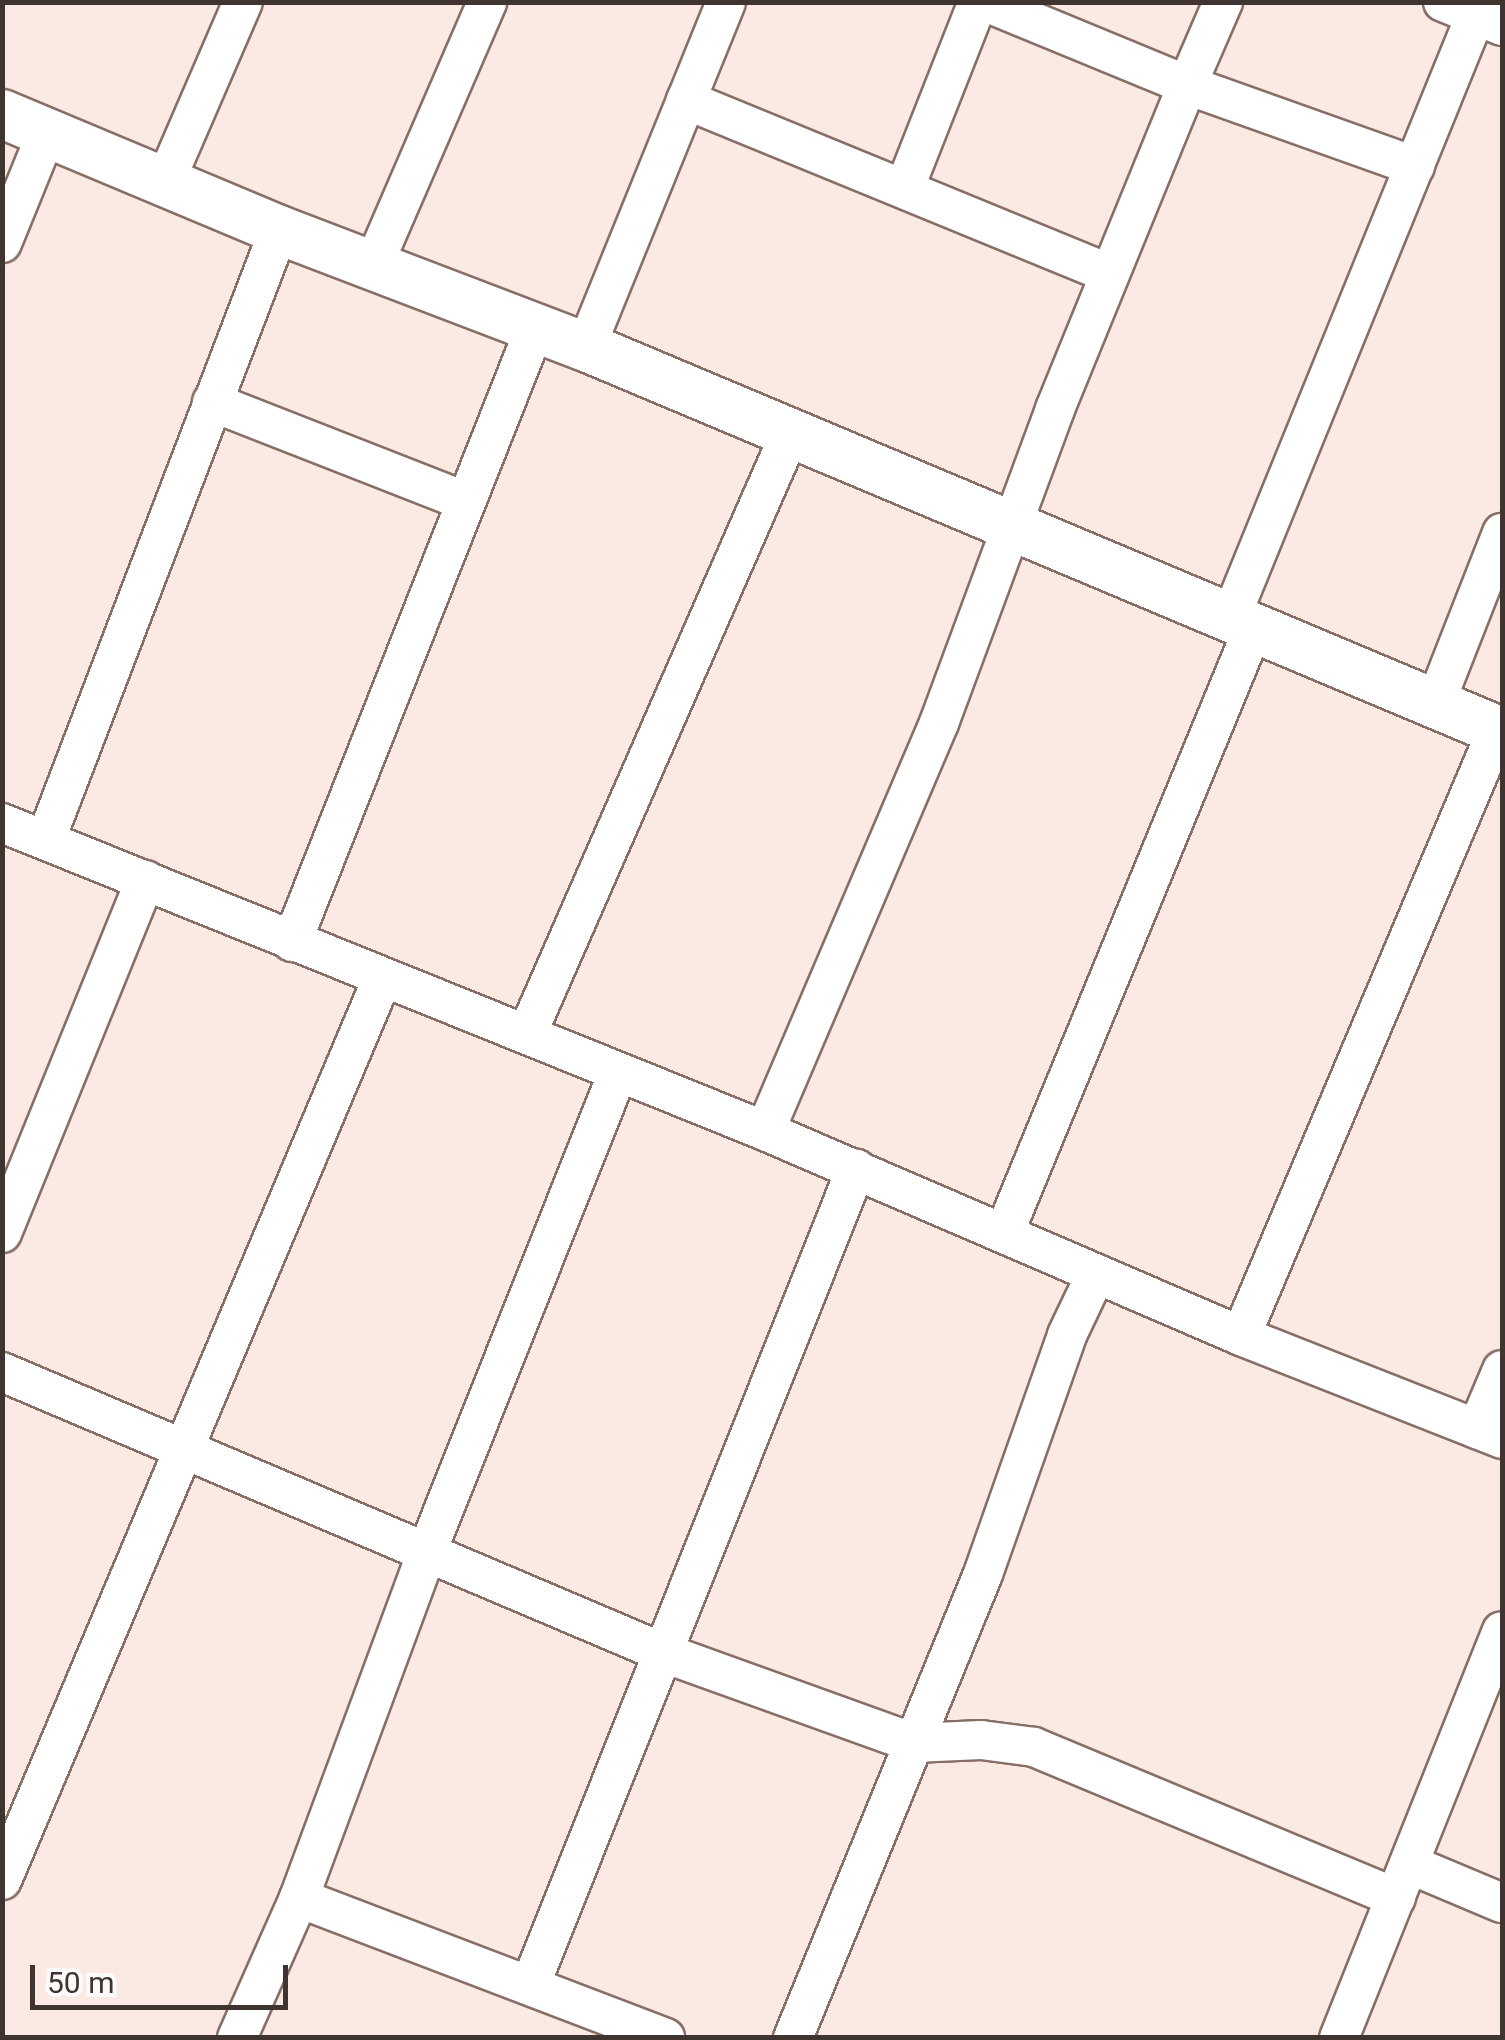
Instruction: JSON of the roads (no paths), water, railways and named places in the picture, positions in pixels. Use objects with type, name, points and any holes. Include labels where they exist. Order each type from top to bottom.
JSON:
[{"type":"main road","points":[[2,114],[279,230],[586,347],[788,436],[1500,731]]},
{"type":"street","points":[[166,182],[243,2]]},
{"type":"street","points":[[373,266],[487,2]]},
{"type":"street","points":[[586,347],[726,2]]},
{"type":"street","points":[[905,187],[982,2],[1187,85],[1415,166]]},
{"type":"street","points":[[765,1131],[939,723],[1055,409],[1223,2]]},
{"type":"street","points":[[1005,1231],[1476,12]]},
{"type":"street","points":[[686,100],[1110,274]]},
{"type":"street","points":[[2,243],[46,132]]},
{"type":"street","points":[[46,839],[279,230]]},
{"type":"street","points":[[292,942],[535,328]]},
{"type":"street","points":[[212,402],[466,502]]},
{"type":"street","points":[[527,1034],[788,436]]},
{"type":"street","points":[[1435,704],[1502,534]]},
{"type":"street","points":[[1241,1336],[1500,731]]},
{"type":"street","points":[[2,823],[382,979],[527,1034],[618,1075],[765,1131],[1005,1231],[1241,1336],[1490,1434],[1502,1370]]},
{"type":"street","points":[[3,1230],[146,880]]},
{"type":"street","points":[[2,1880],[188,1449],[382,979]]},
{"type":"street","points":[[237,2038],[299,1898],[428,1550],[618,1075]]},
{"type":"street","points":[[530,1986],[856,1169]]},
{"type":"street","points":[[793,2038],[983,1574],[1067,1335],[1096,1274]]},
{"type":"street","points":[[2,1372],[664,1653],[914,1743],[981,1740],[1034,1746],[1402,1881],[1502,1903]]},
{"type":"street","points":[[1339,2038],[1502,1631]]},
{"type":"street","points":[[299,1898],[665,2038]]}]
